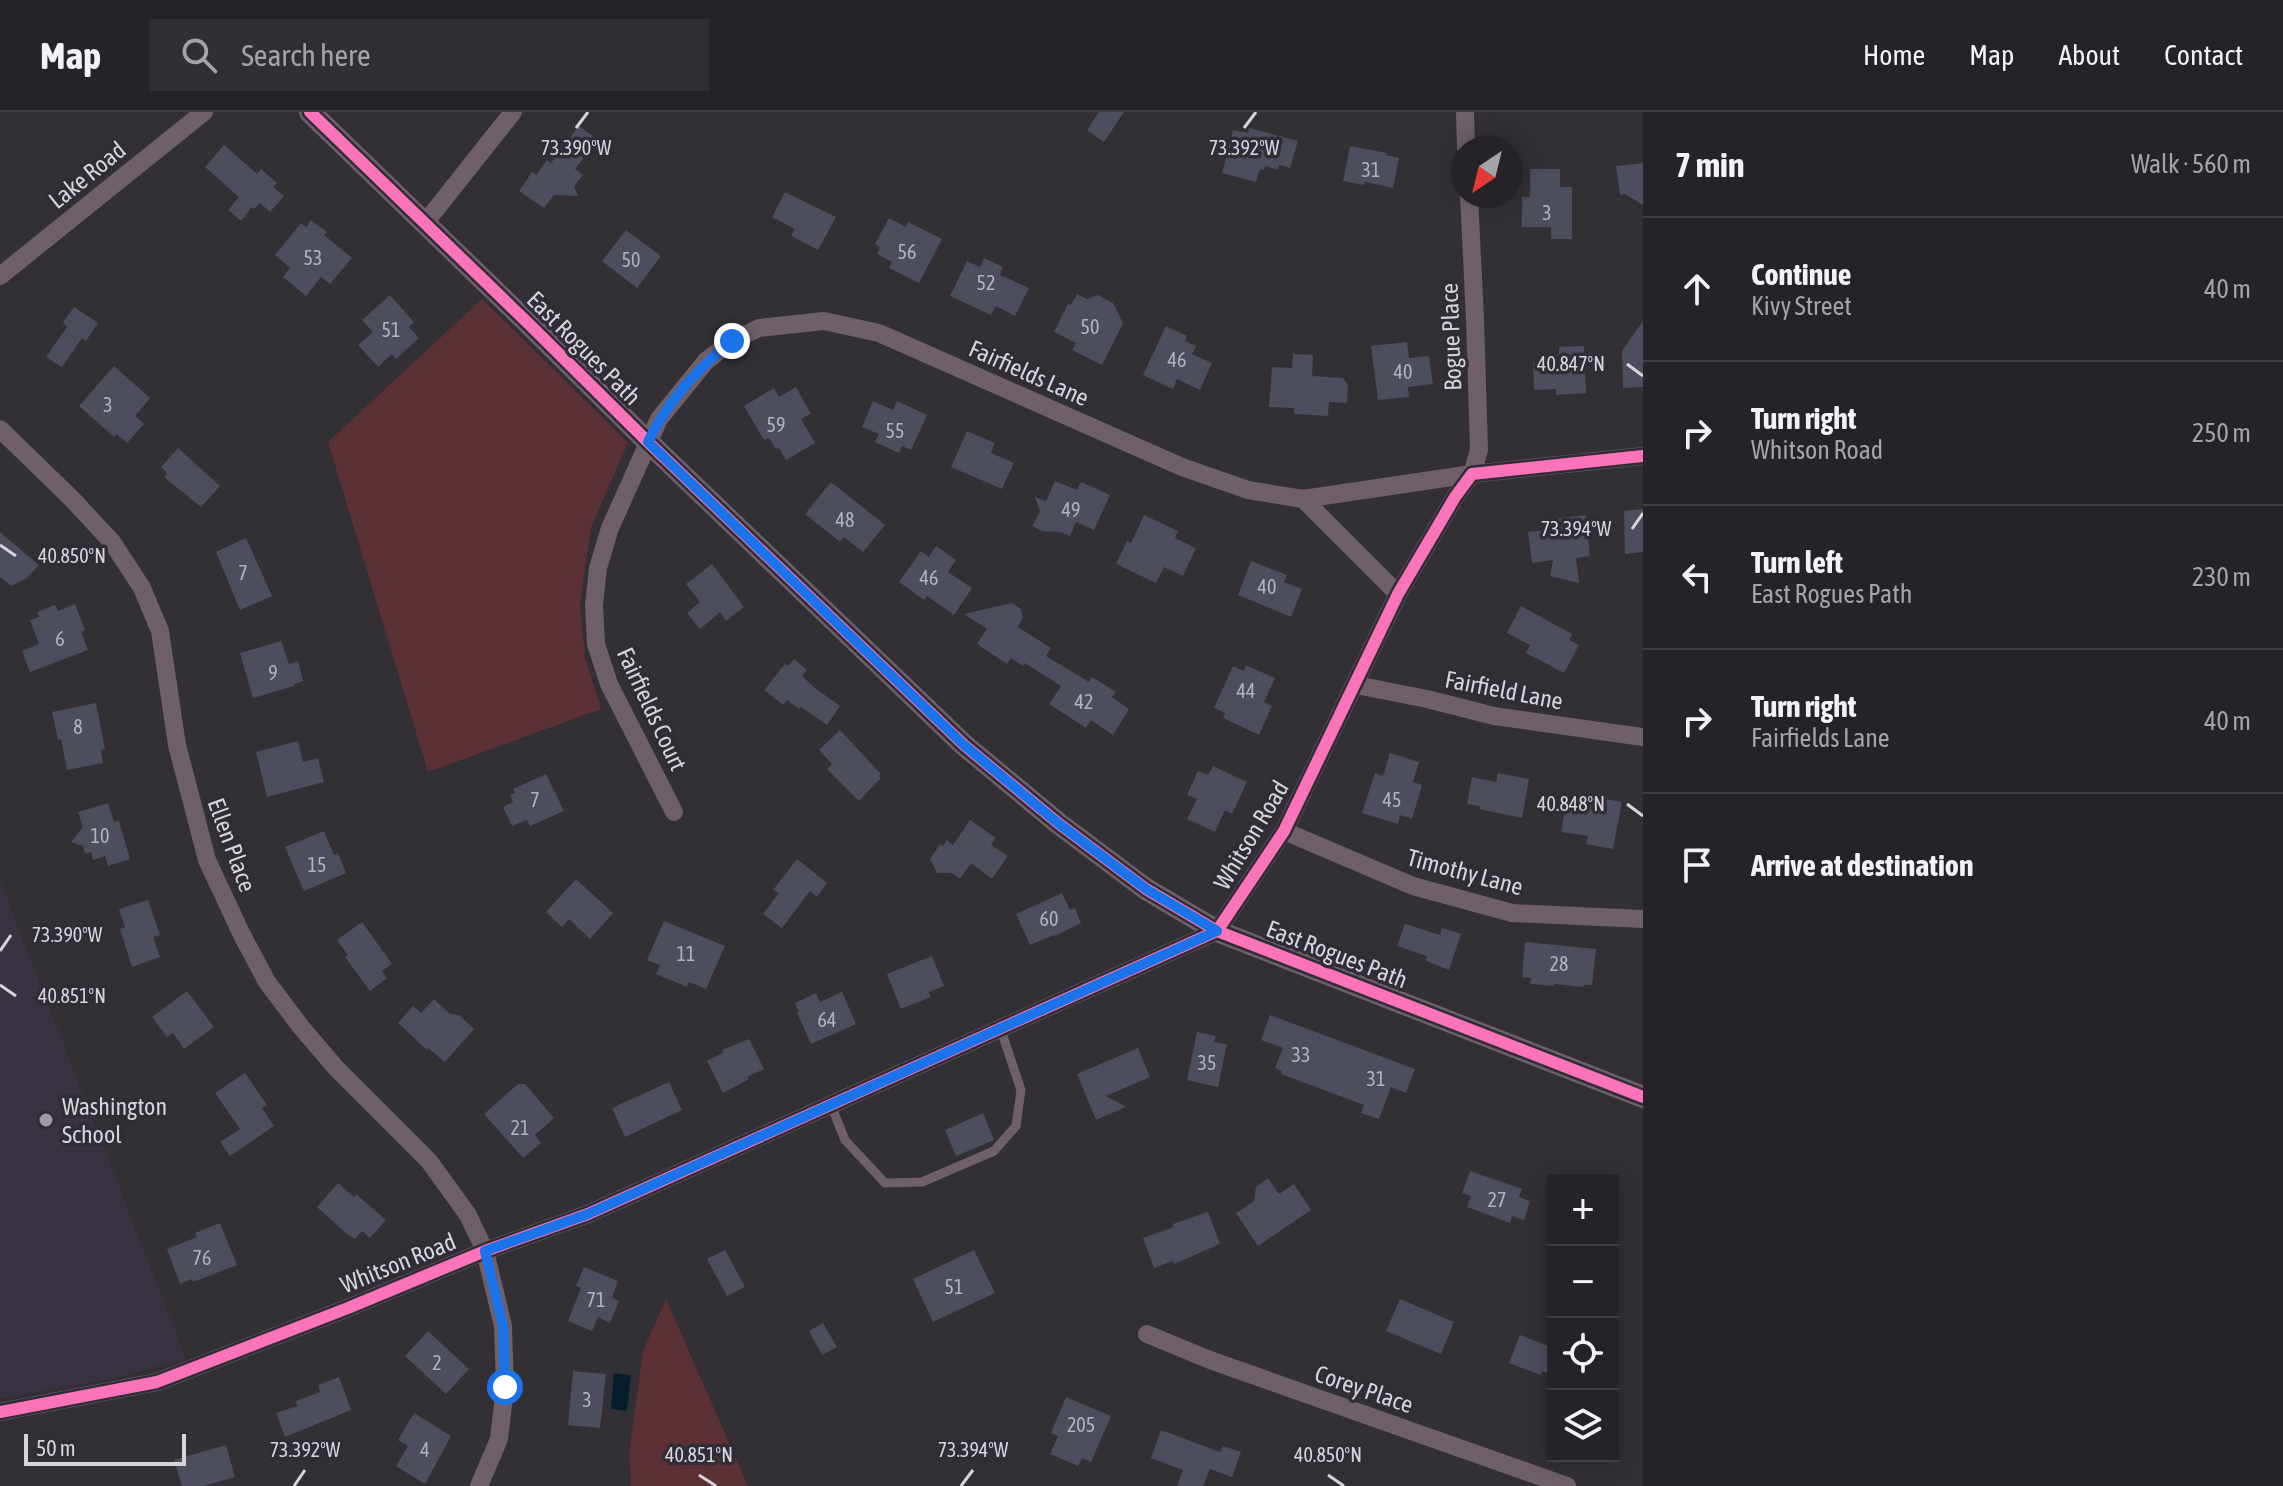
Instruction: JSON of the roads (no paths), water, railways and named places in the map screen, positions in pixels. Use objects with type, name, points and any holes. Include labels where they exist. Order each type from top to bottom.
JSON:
[{"type":"street","name":"Lake Road","points":[[0,276],[204,112]]},
{"type":"street","name":"East Rogues Path","points":[[310,112],[964,745],[1058,823],[1146,889],[1217,931],[1643,1097]]},
{"type":"street","points":[[425,223],[513,112]]},
{"type":"street","points":[[1465,112],[1466,136]]},
{"type":"street","name":"Bogue Place","points":[[1469,208],[1479,450],[1472,474]]},
{"type":"street","name":"Fairfields Lane","points":[[648,442],[659,419],[706,361],[732,341],[759,328],[824,321],[879,333],[1182,467],[1248,490],[1303,499]]},
{"type":"street","name":"Ellen Place","points":[[0,429],[112,542],[142,588],[160,631],[177,745],[207,860],[267,982],[336,1068],[429,1161],[468,1215],[485,1251],[503,1326],[505,1387],[499,1439],[479,1486]]},
{"type":"street","name":"Fairfields Court","points":[[648,442],[610,528],[598,568],[594,605],[596,644],[609,684],[674,812]]},
{"type":"street","points":[[1303,499],[1472,474],[1643,456]]},
{"type":"street","name":"Whitson Road","points":[[0,1412],[157,1382],[485,1251],[588,1214],[1217,931],[1284,831],[1398,594],[1472,474]]},
{"type":"street","points":[[1303,499],[1398,594]]},
{"type":"street","name":"Fairfield Lane","points":[[1356,685],[1494,716],[1643,737]]},
{"type":"street","name":"Timothy Lane","points":[[1284,831],[1413,886],[1512,913],[1643,919]]},
{"type":"street","name":"Corey Place","points":[[1147,1334],[1210,1360],[1567,1486]]},
{"type":"lane","points":[[831,1105],[845,1140],[885,1183],[922,1182],[994,1151],[1016,1126],[1021,1090],[1001,1030]]},
{"type":"water","points":[[614,1373],[631,1375],[627,1411],[611,1409]]},
{"type":"place","name":"Washington School","points":[[46,1120]]}]
